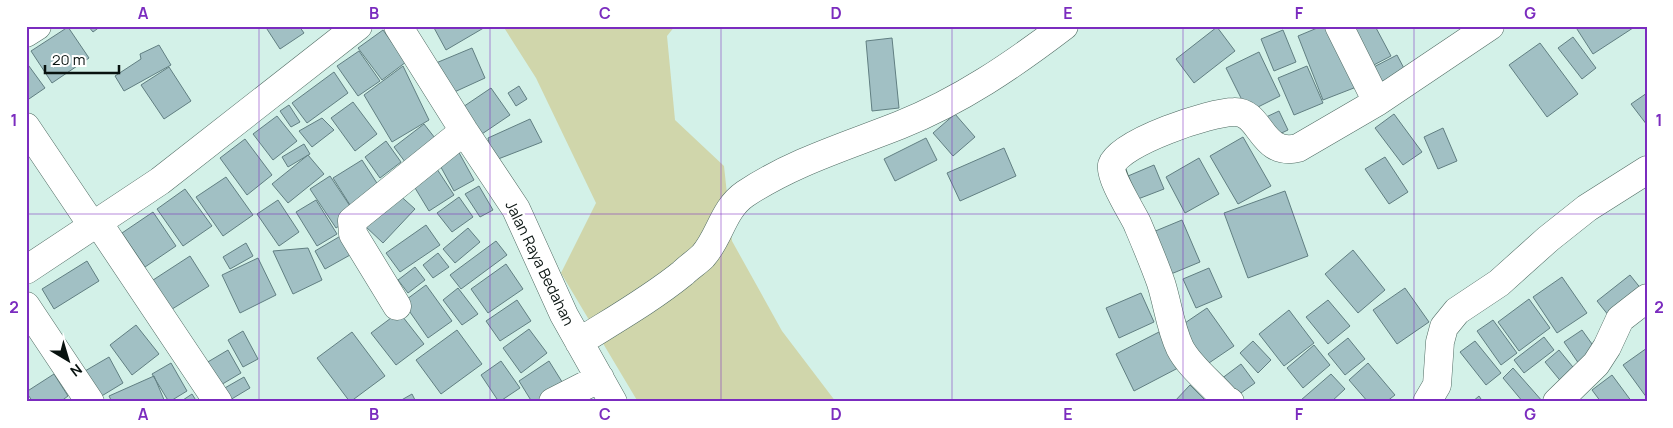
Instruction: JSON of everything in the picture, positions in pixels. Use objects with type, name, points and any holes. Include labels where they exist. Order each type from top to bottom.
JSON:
[{"type":"street","points":[[26,33],[37,26]]},
{"type":"street","points":[[26,270],[160,181],[358,26]]},
{"type":"street","name":"Jalan Raya Bedahan","points":[[398,26],[516,209],[564,315],[614,402]]},
{"type":"street","points":[[579,342],[663,289],[703,256],[722,226],[729,209],[744,195],[792,167],[901,124],[991,79],[1064,26]]},
{"type":"street","points":[[1340,26],[1377,102]]},
{"type":"street","points":[[1230,402],[1181,350],[1171,326],[1161,283],[1137,223],[1114,177],[1111,167],[1114,160],[1143,142],[1188,121],[1237,111],[1248,117],[1274,148],[1287,151],[1311,141],[1377,102],[1490,26]]},
{"type":"street","points":[[26,128],[95,223],[218,402]]},
{"type":"street","points":[[397,306],[353,234],[352,221],[464,131]]},
{"type":"street","points":[[1426,402],[1437,385],[1440,342],[1444,326],[1458,311],[1499,282],[1587,208],[1647,170]]},
{"type":"street","points":[[1557,402],[1596,364],[1607,348],[1620,319],[1647,298]]},
{"type":"street","points":[[26,306],[90,402]]},
{"type":"street","points":[[553,402],[600,378]]},
{"type":"green space","points":[[503,26],[675,26],[667,36],[675,120],[724,166],[732,241],[782,331],[836,402],[638,402],[561,273],[596,203],[536,78]]},
{"type":"building","points":[[88,26],[101,26],[93,32]]},
{"type":"building","points":[[265,26],[299,26],[304,33],[280,49]]},
{"type":"building","points":[[433,26],[487,26],[446,50]]},
{"type":"building","points":[[1322,26],[1336,26],[1359,86],[1323,100],[1298,36]]},
{"type":"building","points":[[1347,26],[1375,26],[1391,56],[1370,67]]},
{"type":"building","points":[[1575,26],[1636,26],[1593,54]]},
{"type":"building","points":[[68,27],[89,58],[52,83],[31,51]]},
{"type":"building","points":[[1217,27],[1235,51],[1194,83],[1176,59]]},
{"type":"building","points":[[383,30],[406,62],[382,80],[358,48]]},
{"type":"building","points":[[1283,30],[1296,62],[1274,71],[1261,39]]},
{"type":"building","points":[[1573,37],[1596,68],[1582,79],[1558,48]]},
{"type":"building","points":[[892,38],[899,108],[872,111],[866,41]]},
{"type":"building","points":[[1540,43],[1578,94],[1547,117],[1509,65]]},
{"type":"building","points":[[159,45],[171,65],[124,91],[115,76],[141,59],[140,54]]},
{"type":"building","points":[[472,48],[485,78],[450,94],[436,63]]},
{"type":"building","points":[[359,51],[380,81],[358,96],[337,66]]},
{"type":"building","points":[[1259,52],[1280,96],[1248,112],[1226,68]]},
{"type":"building","points":[[1397,55],[1407,74],[1378,89],[1368,70]]},
{"type":"building","points":[[26,62],[45,88],[26,101]]},
{"type":"building","points":[[403,66],[429,120],[392,142],[364,95]]},
{"type":"building","points":[[1307,66],[1323,103],[1294,115],[1278,78]]},
{"type":"building","points":[[169,67],[191,101],[164,119],[141,85]]},
{"type":"building","points":[[334,72],[348,93],[307,123],[292,103]]},
{"type":"building","points":[[519,86],[527,99],[516,106],[508,93]]},
{"type":"building","points":[[491,88],[510,115],[476,138],[457,111]]},
{"type":"building","points":[[1647,93],[1647,125],[1631,104]]},
{"type":"building","points":[[353,102],[377,134],[355,151],[331,118]]},
{"type":"building","points":[[289,105],[300,122],[291,127],[280,111]]},
{"type":"building","points":[[1279,111],[1288,130],[1273,137],[1264,118]]},
{"type":"building","points":[[955,114],[975,137],[953,156],[933,133]]},
{"type":"building","points":[[1394,114],[1422,152],[1403,165],[1375,128]]},
{"type":"building","points":[[277,116],[297,141],[273,160],[253,134]]},
{"type":"building","points":[[322,118],[334,130],[312,147],[299,131]]},
{"type":"building","points":[[530,119],[542,142],[493,161],[488,138]]},
{"type":"building","points":[[424,124],[442,147],[411,170],[394,147]]},
{"type":"building","points":[[1443,128],[1457,161],[1438,169],[1424,137]]},
{"type":"building","points":[[1243,137],[1271,186],[1238,204],[1210,156]]},
{"type":"building","points":[[926,138],[937,160],[895,181],[884,159]]},
{"type":"building","points":[[245,139],[272,175],[247,195],[220,158]]},
{"type":"building","points":[[386,141],[401,162],[380,178],[365,157]]},
{"type":"building","points":[[304,144],[310,154],[288,167],[282,157]]},
{"type":"building","points":[[1004,148],[1016,176],[960,201],[947,173]]},
{"type":"building","points":[[457,149],[474,180],[454,191],[437,160]]},
{"type":"building","points":[[308,155],[324,174],[288,203],[272,184]]},
{"type":"building","points":[[1385,157],[1408,192],[1389,204],[1365,169]]},
{"type":"building","points":[[1199,158],[1219,194],[1185,213],[1166,177]]},
{"type":"building","points":[[362,160],[384,194],[355,213],[333,178]]},
{"type":"building","points":[[433,163],[454,195],[429,211],[409,178]]},
{"type":"building","points":[[1154,165],[1164,189],[1138,199],[1128,176]]},
{"type":"building","points":[[330,176],[356,215],[336,228],[310,189]]},
{"type":"building","points":[[226,177],[253,215],[223,236],[196,197]]},
{"type":"building","points":[[479,186],[493,210],[480,217],[465,194]]},
{"type":"building","points":[[185,189],[212,226],[183,246],[157,209]]},
{"type":"building","points":[[1285,191],[1308,256],[1248,278],[1224,213]]},
{"type":"building","points":[[396,192],[415,209],[383,243],[365,226]]},
{"type":"building","points":[[459,197],[473,217],[452,232],[437,213]]},
{"type":"building","points":[[278,200],[299,232],[279,246],[257,214]]},
{"type":"building","points":[[316,200],[337,234],[317,246],[296,212]]},
{"type":"building","points":[[153,212],[176,246],[145,267],[122,233]]},
{"type":"building","points":[[1182,220],[1200,262],[1171,274],[1153,232]]},
{"type":"building","points":[[426,225],[440,245],[400,272],[386,253]]},
{"type":"building","points":[[468,228],[480,242],[455,263],[443,249]]},
{"type":"building","points":[[349,231],[359,250],[325,269],[315,251]]},
{"type":"building","points":[[496,241],[507,255],[461,289],[450,275]]},
{"type":"building","points":[[246,243],[253,256],[230,269],[223,257]]},
{"type":"building","points":[[308,248],[322,280],[293,294],[273,251]]},
{"type":"building","points":[[1353,250],[1385,290],[1358,313],[1325,274]]},
{"type":"building","points":[[438,253],[449,267],[433,278],[423,265]]},
{"type":"building","points":[[190,256],[209,286],[169,311],[150,282]]},
{"type":"building","points":[[258,258],[276,295],[240,313],[222,275]]},
{"type":"building","points":[[87,261],[99,281],[54,309],[42,289]]},
{"type":"building","points":[[506,264],[523,289],[488,313],[471,289]]},
{"type":"building","points":[[415,267],[425,280],[408,293],[398,280]]},
{"type":"building","points":[[1209,268],[1222,297],[1196,308],[1183,279]]},
{"type":"building","points":[[1630,275],[1646,295],[1613,321],[1597,301]]},
{"type":"building","points":[[1562,277],[1587,313],[1557,333],[1533,297]]},
{"type":"building","points":[[426,285],[452,321],[428,338],[403,302]]},
{"type":"building","points":[[458,288],[478,314],[462,325],[443,300]]},
{"type":"building","points":[[1405,288],[1429,322],[1397,344],[1373,310]]},
{"type":"building","points":[[1141,293],[1154,322],[1119,338],[1106,308]]},
{"type":"building","points":[[1529,299],[1550,328],[1519,351],[1498,322]]},
{"type":"building","points":[[517,300],[531,321],[500,341],[486,321]]},
{"type":"building","points":[[1328,300],[1350,326],[1328,344],[1306,317]]},
{"type":"building","points":[[1207,308],[1234,346],[1206,365],[1179,327]]},
{"type":"building","points":[[1289,310],[1314,343],[1284,366],[1259,334]]},
{"type":"building","points":[[399,312],[424,344],[396,365],[371,333]]},
{"type":"building","points":[[1493,320],[1517,353],[1501,365],[1477,331]]},
{"type":"building","points":[[136,325],[159,354],[132,375],[110,345]]},
{"type":"building","points":[[529,329],[547,353],[521,373],[503,348]]},
{"type":"building","points":[[457,330],[482,364],[441,394],[416,360]]},
{"type":"building","points":[[1582,330],[1597,351],[1579,364],[1564,342]]},
{"type":"building","points":[[243,331],[258,359],[243,367],[228,340]]},
{"type":"building","points":[[352,332],[385,376],[350,402],[317,358]]},
{"type":"building","points":[[1159,332],[1178,368],[1134,391],[1116,354]]},
{"type":"building","points":[[1544,337],[1554,350],[1524,373],[1514,360]]},
{"type":"building","points":[[1348,338],[1365,359],[1345,375],[1328,354]]},
{"type":"building","points":[[1253,341],[1271,360],[1258,373],[1240,353]]},
{"type":"building","points":[[1475,341],[1501,373],[1486,385],[1460,352]]},
{"type":"building","points":[[1314,345],[1330,365],[1303,388],[1287,368]]},
{"type":"building","points":[[1647,348],[1647,398],[1623,365]]},
{"type":"building","points":[[228,350],[241,373],[214,389],[201,366]]},
{"type":"building","points":[[1559,350],[1577,372],[1563,384],[1545,362]]},
{"type":"building","points":[[109,357],[123,383],[100,397],[85,371]]},
{"type":"building","points":[[501,361],[520,388],[499,402],[481,375]]},
{"type":"building","points":[[549,361],[564,385],[539,402],[532,402],[519,381]]},
{"type":"building","points":[[171,363],[187,391],[169,402],[152,374]]},
{"type":"building","points":[[1368,363],[1395,395],[1386,402],[1368,402],[1349,380]]},
{"type":"building","points":[[1241,364],[1255,383],[1234,398],[1221,379]]},
{"type":"building","points":[[1513,368],[1543,402],[1523,402],[1503,378]]},
{"type":"building","points":[[54,374],[68,396],[60,402],[33,402],[26,392]]},
{"type":"building","points":[[1331,374],[1345,389],[1331,402],[1302,402],[1301,400]]},
{"type":"building","points":[[1612,375],[1632,402],[1601,402],[1592,390]]},
{"type":"building","points":[[154,376],[165,402],[112,402],[109,396]]},
{"type":"building","points":[[244,377],[250,388],[230,400],[223,389]]},
{"type":"building","points":[[1190,385],[1207,402],[1174,402]]},
{"type":"building","points":[[192,394],[197,402],[180,402]]},
{"type":"building","points":[[412,394],[416,402],[398,402]]},
{"type":"building","points":[[1479,396],[1483,402],[1472,402]]}]
